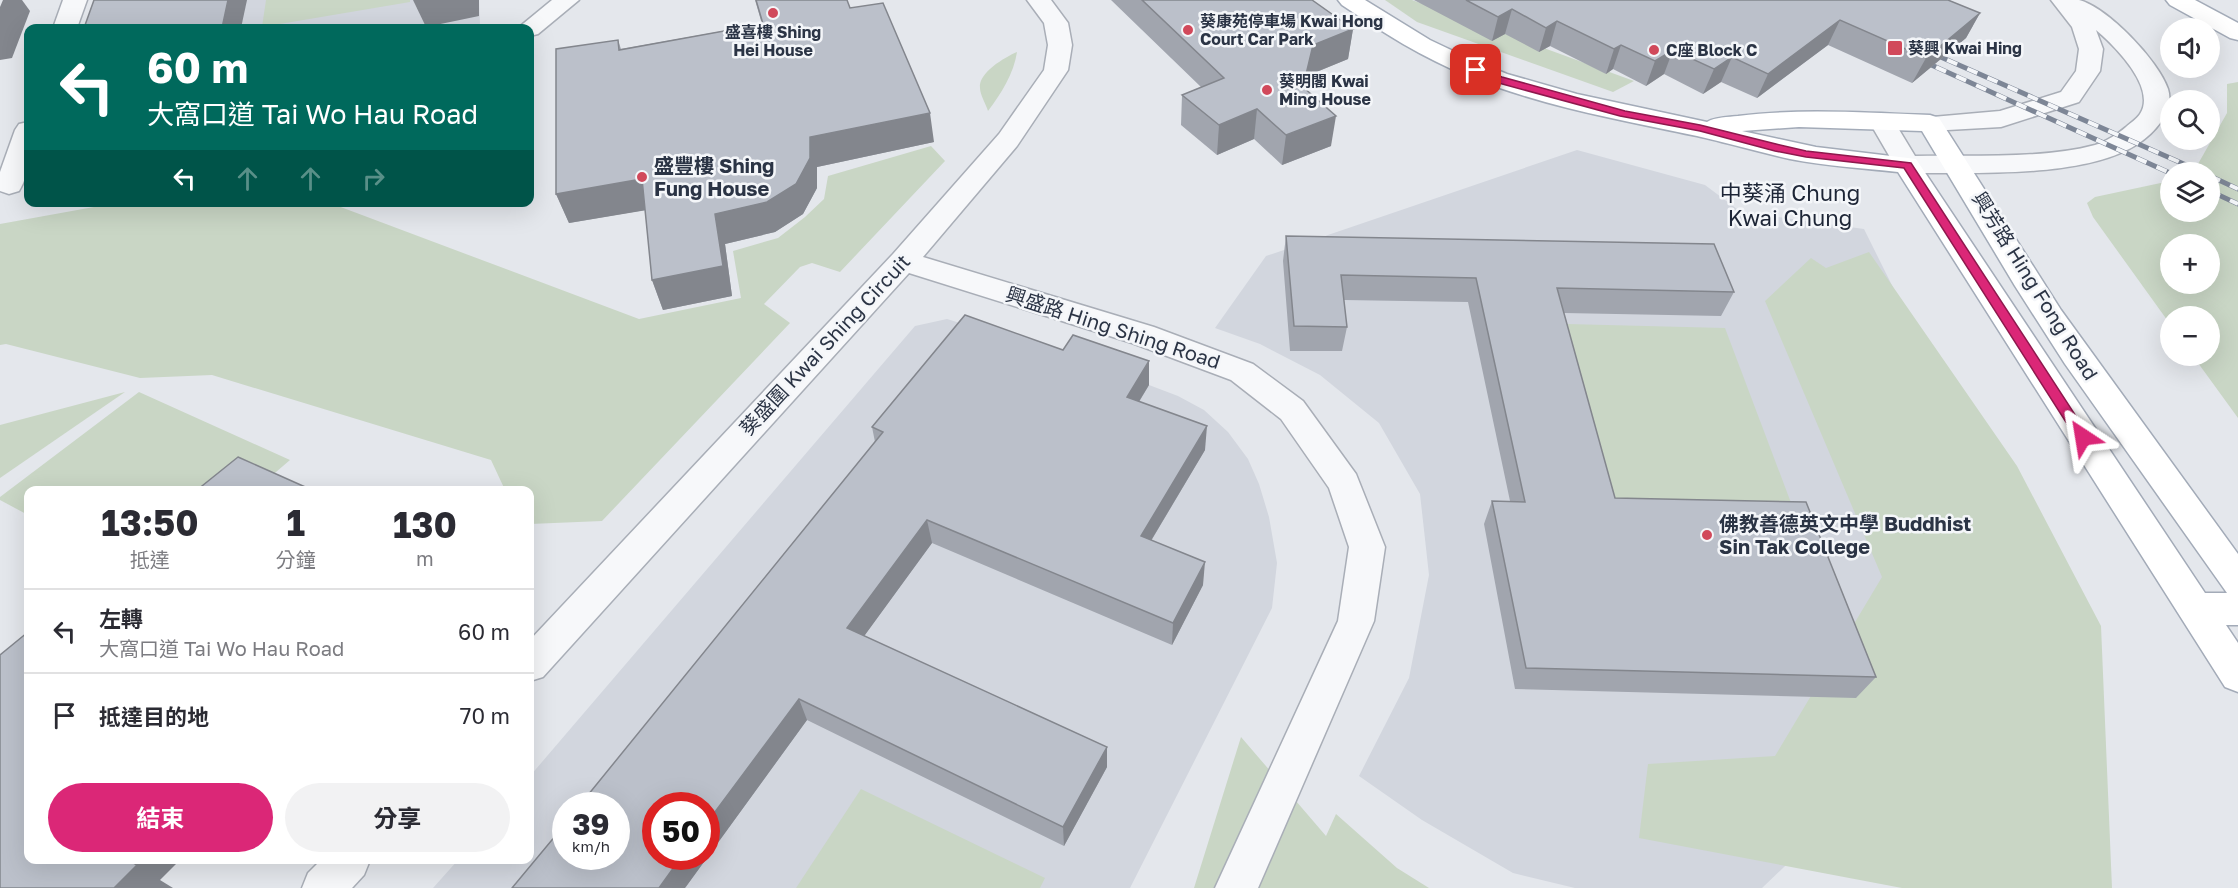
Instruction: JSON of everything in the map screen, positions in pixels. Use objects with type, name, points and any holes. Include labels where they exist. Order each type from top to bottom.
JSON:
[{"type":"main road","points":[[1350,0],[1410,39],[1498,80],[1624,114],[1700,128],[1806,154],[1907,165]]},
{"type":"main road","points":[[2218,0],[2238,10]]},
{"type":"main road","points":[[2186,4],[2238,33]]},
{"type":"main road","points":[[2186,4],[2238,42]]},
{"type":"main road","points":[[1700,128],[1765,120],[1883,123]]},
{"type":"main road","name":"興芳路 Hing Fong Road","points":[[1883,123],[1930,123],[1959,165],[2025,278],[2074,353],[2238,582]]},
{"type":"main road","name":"興芳路 Hing Fong Road","points":[[1907,165],[2032,361],[2238,673]]},
{"type":"main road","points":[[2197,609],[2238,609]]},
{"type":"street","points":[[66,24],[75,0]]},
{"type":"street","points":[[534,26],[567,0]]},
{"type":"street","name":"葵盛圍 Kwai Shing Circuit","points":[[534,660],[903,261],[1008,140],[1056,70],[1060,45],[1056,23],[1039,0]]},
{"type":"street","name":"興芳路 Hing Fong Road","points":[[1930,123],[2001,119],[2070,97],[2088,71],[2091,49],[2083,26],[2063,0]]},
{"type":"street","name":"興芳路 Hing Fong Road","points":[[1959,165],[2049,161],[2103,152],[2129,138],[2154,112],[2156,90],[2123,41],[2102,23],[2063,0]]},
{"type":"street","name":"興芳路 Hing Fong Road","points":[[1883,123],[1907,165]]},
{"type":"street","points":[[12,184],[24,144]]},
{"type":"street","points":[[1907,165],[1959,165]]},
{"type":"street","name":"興盛路 Hing Shing Road","points":[[903,261],[1143,335],[1242,372],[1292,410],[1344,483],[1367,547],[1356,621],[1236,888]]},
{"type":"street","points":[[323,888],[345,864]]},
{"type":"shaded area","points":[[112,0],[479,0],[480,24],[104,24]]},
{"type":"shaded area","name":"佛教善德英文中學 Buddhist Sin Tak College","points":[[1577,150],[1705,185],[1741,212],[1864,229],[1944,390],[1850,804],[1762,888],[1575,888],[1513,873],[1422,820],[1359,776],[1409,678],[1429,575],[1420,494],[1379,423],[1320,375],[1260,344],[1215,328],[1266,256]]},
{"type":"shaded area","points":[[947,319],[1074,359],[1130,416],[1149,385],[1178,396],[1204,410],[1228,432],[1248,459],[1259,484],[1269,517],[1277,563],[1272,608],[1130,888],[433,888],[454,864],[534,864],[534,771],[915,326]]},
{"type":"green space","points":[[266,0],[410,0],[410,2],[280,24],[262,24]]},
{"type":"green space","points":[[1385,0],[1412,0],[1634,81],[1613,92],[1417,22]]},
{"type":"green space","points":[[1017,52],[1006,83],[988,111],[980,91],[983,77],[999,62]]},
{"type":"green space","points":[[2238,82],[2238,418],[2200,366],[2220,366],[2220,306],[2160,306],[2160,310],[2093,217],[2087,203],[2095,197],[2160,183],[2160,222],[2220,222],[2220,162],[2199,162],[2206,150],[2220,150],[2220,125],[2227,113],[2227,84]]},
{"type":"green space","points":[[931,146],[945,161],[840,272],[812,263],[800,267],[764,304],[790,323],[602,521],[534,524],[534,486],[503,486],[491,460],[212,375],[140,378],[6,344],[0,345],[0,224],[94,207],[341,207],[639,319],[741,298],[733,251],[778,238],[805,217],[824,199],[828,176]]},
{"type":"green space","points":[[1869,252],[2017,466],[2101,626],[2112,888],[1902,888],[1639,838],[1648,764],[1775,756],[1882,577],[1765,301],[1811,258],[1826,268]]},
{"type":"green space","points":[[1567,324],[1725,328],[1796,516],[1616,510]]},
{"type":"green space","points":[[125,392],[0,478],[0,425]]},
{"type":"green space","points":[[139,392],[290,460],[260,486],[24,486],[24,513],[0,500],[0,497]]},
{"type":"green space","points":[[1241,737],[1326,836],[1336,814],[1397,868],[1429,888],[1194,888]]},
{"type":"green space","points":[[861,789],[1045,878],[1040,888],[796,888]]},
{"type":"building","points":[[94,0],[228,0],[223,24],[85,24]]},
{"type":"building","points":[[756,0],[847,0],[850,8],[883,3],[930,113],[810,137],[810,158],[796,184],[767,202],[715,214],[723,266],[652,280],[642,179],[556,194],[556,49],[618,40],[619,50],[763,24]]},
{"type":"building","points":[[1142,0],[1312,0],[1353,29],[1313,45],[1303,87],[1336,116],[1286,135],[1257,109],[1219,125],[1182,95],[1224,78]]},
{"type":"building","points":[[1466,0],[1948,0],[1980,13],[1926,58],[1840,20],[1768,74],[1732,57],[1714,69],[1673,50],[1655,61],[1621,45],[1614,49],[1557,21],[1546,28],[1512,9],[1498,17]]},
{"type":"building","points":[[1286,236],[1714,244],[1734,292],[1557,288],[1615,498],[1806,502],[1876,677],[1526,668],[1492,501],[1525,502],[1476,278],[1341,275],[1347,327],[1294,326]]},
{"type":"building","points":[[965,315],[1063,350],[1073,335],[1149,361],[1127,397],[1207,426],[1141,536],[1205,562],[1173,623],[927,520],[847,628],[1107,747],[1063,827],[799,699],[720,805],[720,792],[642,792],[642,870],[672,870],[659,888],[512,888],[552,840],[552,870],[630,870],[630,792],[590,792],[883,432],[872,427]]},
{"type":"building","points":[[238,457],[303,486],[202,486]]},
{"type":"building","points":[[24,635],[24,864],[137,865],[114,888],[0,888],[0,655]]},
{"type":"railway","points":[[1927,51],[2179,162]]},
{"type":"railway","points":[[1916,58],[2160,168]]},
{"type":"railway","points":[[2220,181],[2238,189]]},
{"type":"railway","points":[[2220,196],[2238,204]]},
{"type":"place","name":"盛喜樓 Shing Hei House","points":[[773,13]]},
{"type":"place","name":"葵康苑停車場 Kwai Hong Court Car Park","points":[[1188,30]]},
{"type":"place","name":"葵興 Kwai Hing","points":[[1895,48]]},
{"type":"place","name":"C座 Block C","points":[[1654,50]]},
{"type":"place","name":"葵明閣 Kwai Ming House","points":[[1267,90]]},
{"type":"place","name":"盛豐樓 Shing Fung House","points":[[642,177]]},
{"type":"place","name":"佛教善德英文中學 Buddhist Sin Tak College","points":[[1707,535]]},
{"type":"district","name":"中葵涌 Chung Kwai Chung","points":[[1790,206]]},
{"type":"route","points":[[1476,70],[1498,80],[1624,114],[1700,128],[1775,148],[1806,154],[1907,165],[2083,437]]}]
